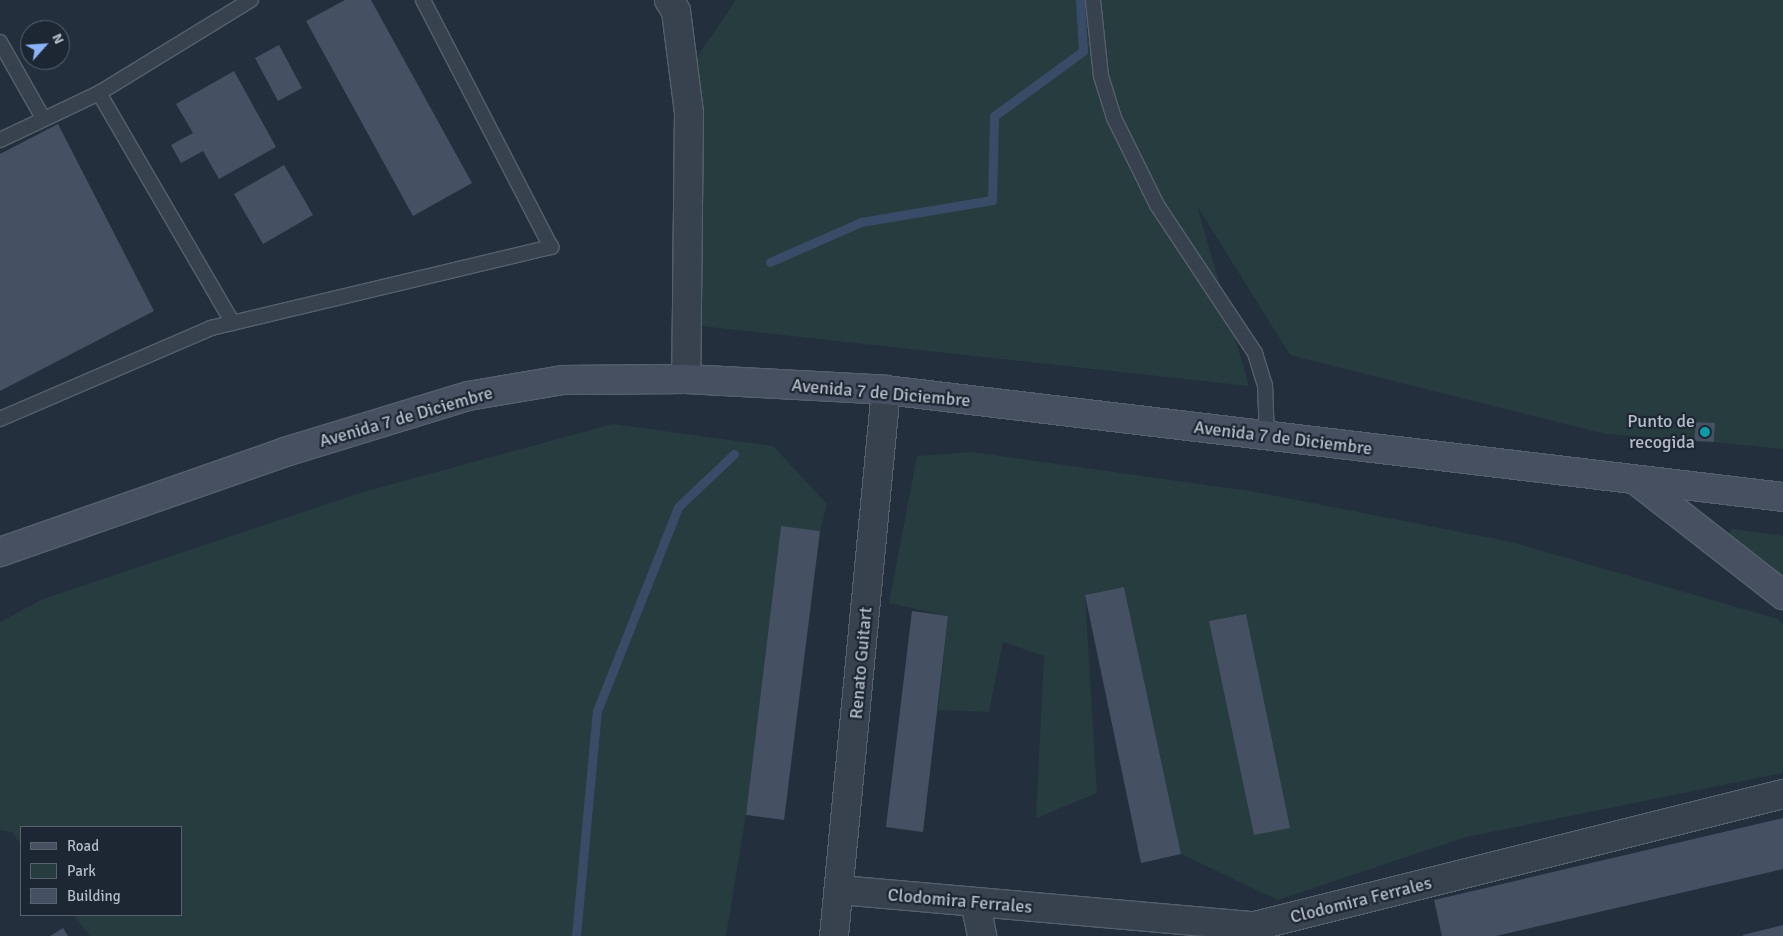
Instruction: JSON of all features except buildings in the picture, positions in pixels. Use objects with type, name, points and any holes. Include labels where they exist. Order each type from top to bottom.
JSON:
[{"type":"main road","name":"Avenida 7 de Diciembre","points":[[0,552],[117,508],[468,396],[563,380],[686,378],[886,390],[1783,497]]},
{"type":"main road","points":[[1636,480],[1783,596]]},
{"type":"street","points":[[670,0],[676,11],[689,113],[686,378]]},
{"type":"street","name":"Renato Guitart","points":[[834,936],[840,890],[886,390]]},
{"type":"street","name":"Clodomira Ferrales","points":[[840,890],[1256,931],[1783,794]]},
{"type":"street","points":[[975,902],[982,936]]},
{"type":"lane","points":[[0,140],[99,93],[250,0]]},
{"type":"lane","points":[[0,419],[210,328],[551,247],[423,0]]},
{"type":"lane","points":[[1093,0],[1101,76],[1114,118],[1157,205],[1255,353],[1266,392],[1267,436]]},
{"type":"lane","points":[[0,42],[44,118]]},
{"type":"lane","points":[[99,93],[233,323]]},
{"type":"green space","points":[[736,0],[1783,0],[1783,449],[1714,442],[1715,423],[1696,422],[1694,441],[1606,434],[1290,355],[1197,206],[1249,386],[701,326],[704,118],[697,57]]},
{"type":"green space","points":[[613,424],[773,446],[827,504],[820,531],[781,526],[746,815],[726,936],[90,936],[75,916],[182,916],[182,826],[20,826],[20,843],[12,832],[0,830],[0,622],[43,599],[363,492]]},
{"type":"green space","points":[[972,452],[1256,492],[1511,542],[1778,619],[1783,625],[1783,773],[1466,837],[1278,900],[1181,854],[1124,587],[1085,595],[1097,793],[1036,818],[1044,656],[1003,642],[989,712],[938,710],[948,616],[889,603],[917,456]]},
{"type":"green space","points":[[1732,529],[1783,536],[1783,583],[1728,535]]},
{"type":"waterway","points":[[770,262],[861,222],[992,200],[994,116],[1083,51],[1080,0]]},
{"type":"waterway","points":[[576,936],[597,711],[678,507],[734,454]]},
{"type":"place","name":"Punto de recogida","points":[[1705,432]]}]
